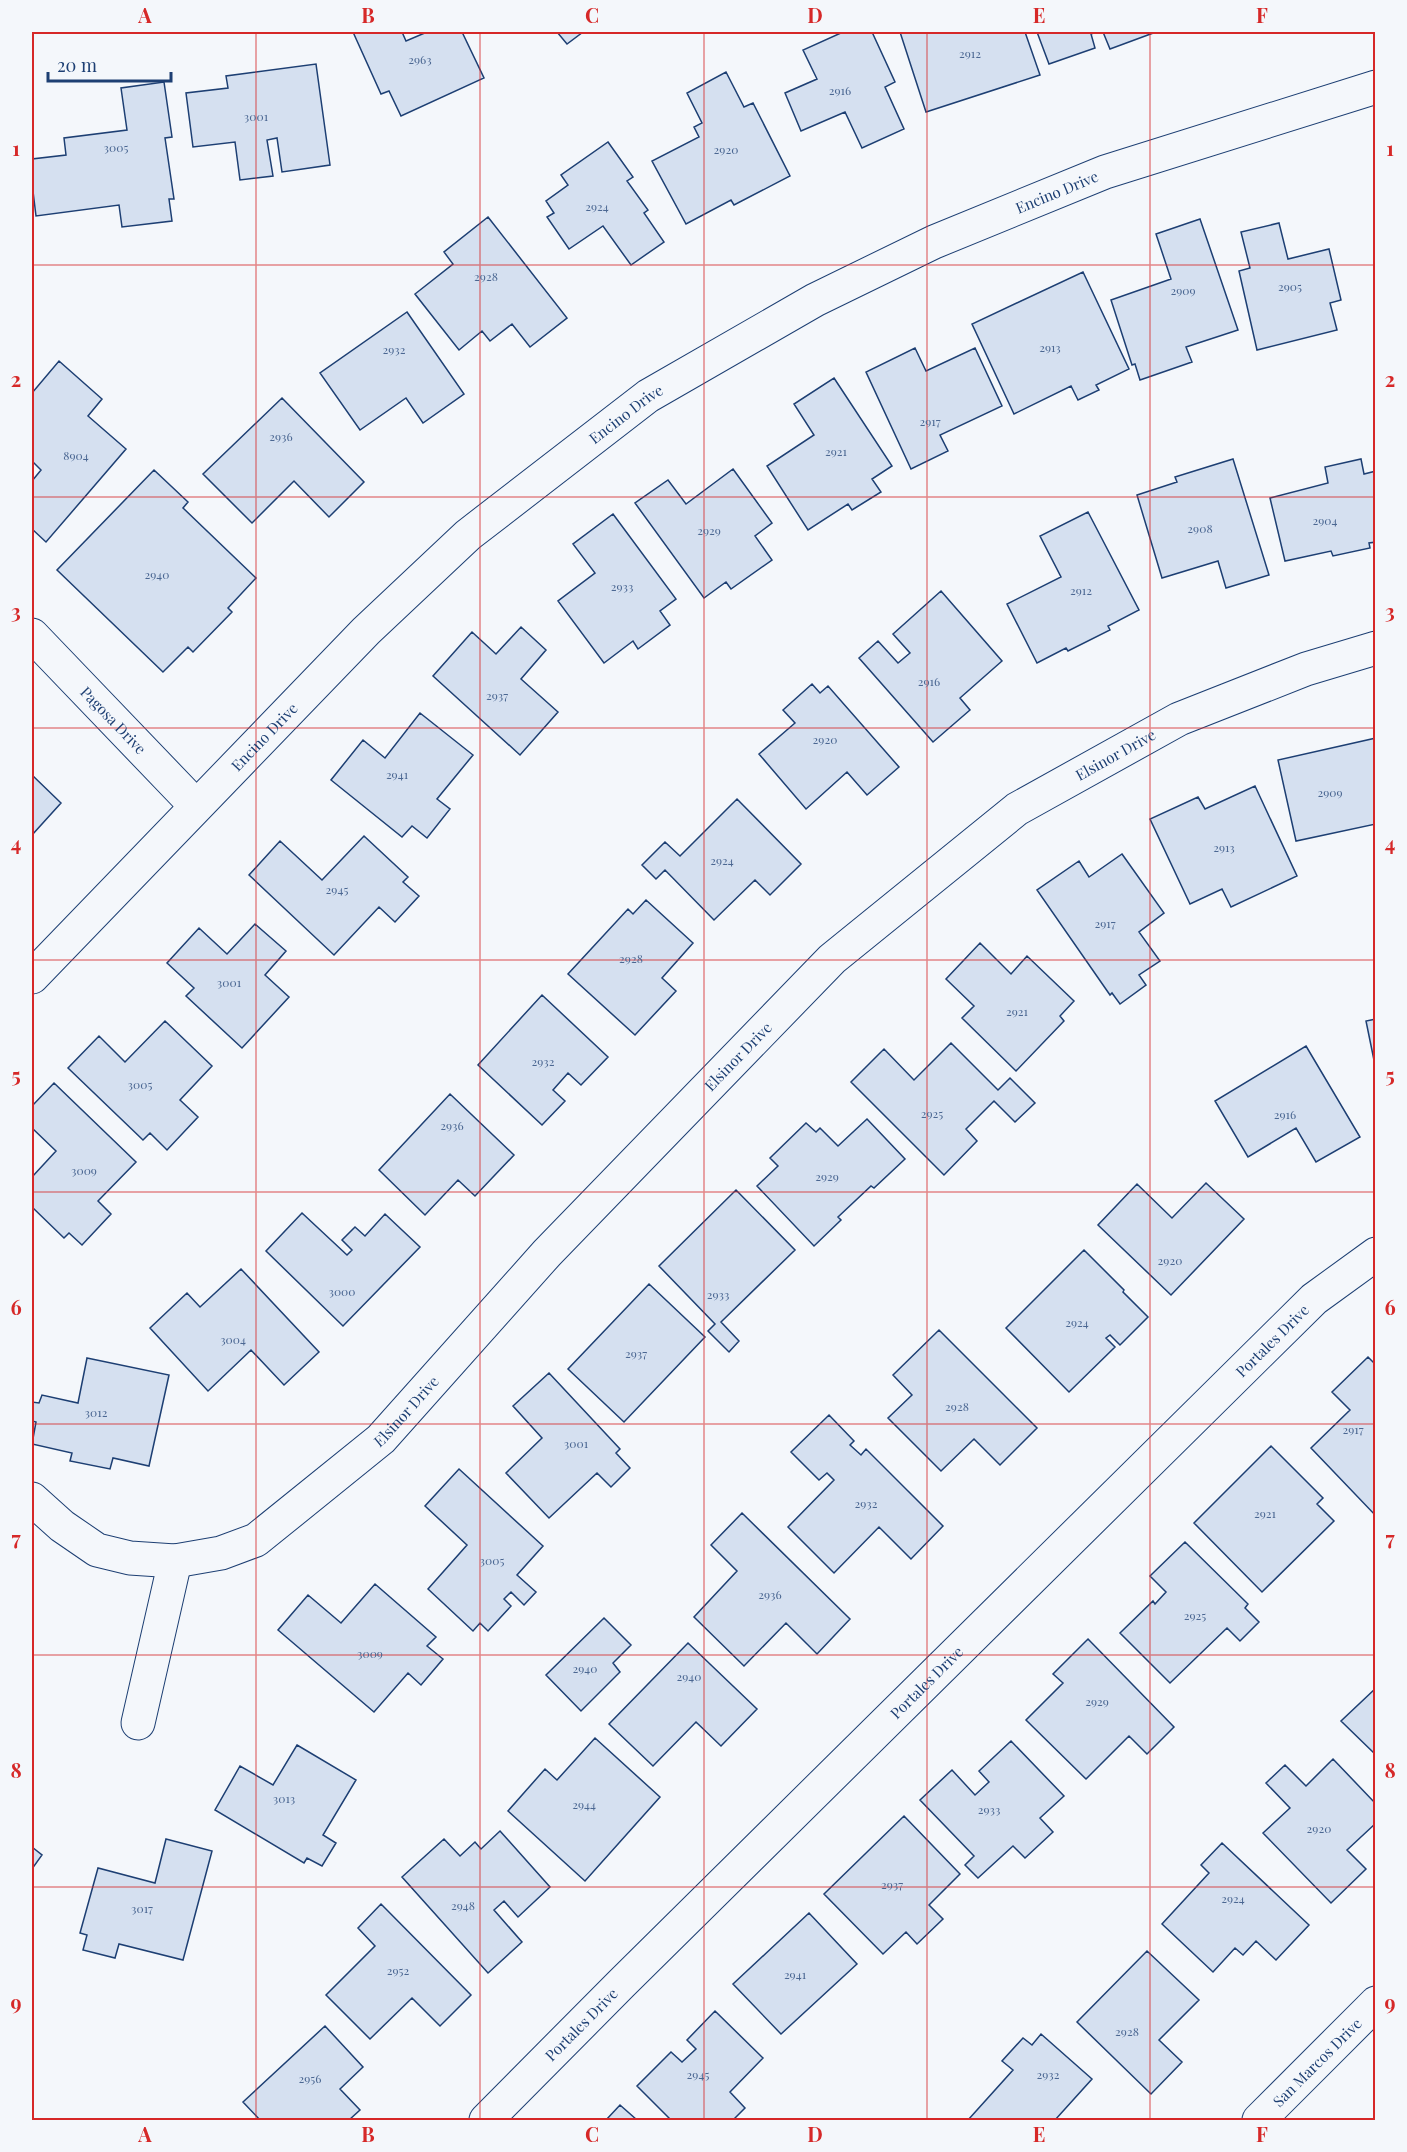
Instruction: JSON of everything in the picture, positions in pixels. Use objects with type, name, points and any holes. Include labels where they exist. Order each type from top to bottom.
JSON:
[{"type":"street","name":"Encino Drive","points":[[32,977],[366,631],[468,534],[648,396],[815,300],[934,242],[1105,172],[1376,87]]},
{"type":"street","name":"Pagosa Drive","points":[[32,635],[196,806]]},
{"type":"street","name":"Elsinor Drive","points":[[32,1499],[62,1526],[97,1550],[130,1558],[175,1561],[221,1553],[256,1540],[381,1439],[547,1253],[832,959],[1017,810],[1179,719],[1306,669],[1376,648]]},
{"type":"street","name":"Portales Drive","points":[[486,2121],[1314,1299],[1376,1254]]},
{"type":"street","points":[[138,1723],[175,1561]]},
{"type":"street","name":"San Marcos Drive","points":[[1259,2121],[1376,2003]]},
{"type":"building","points":[[353,32],[402,32],[406,41],[427,32],[462,32],[484,78],[401,116],[389,91],[381,94]]},
{"type":"building","points":[[557,32],[583,32],[567,44]]},
{"type":"building","points":[[843,32],[872,32],[895,82],[885,87],[904,129],[862,148],[845,112],[801,131],[785,93],[817,79],[803,50]]},
{"type":"building","points":[[900,32],[1025,32],[1040,75],[926,112]]},
{"type":"building","points":[[1037,32],[1096,32],[1091,34],[1095,48],[1049,64]]},
{"type":"building","points":[[1103,32],[1156,32],[1110,49]]},
{"type":"building","points":[[316,64],[330,165],[282,172],[277,138],[267,140],[273,176],[240,180],[235,142],[193,147],[186,93],[228,88],[226,76]]},
{"type":"building","points":[[726,72],[744,107],[753,103],[790,176],[734,205],[731,200],[686,224],[652,161],[699,137],[694,127],[702,123],[687,93]]},
{"type":"building","points":[[164,82],[172,137],[165,138],[174,199],[169,199],[172,221],[122,227],[119,205],[36,216],[32,159],[66,155],[64,138],[127,130],[121,88]]},
{"type":"building","points":[[608,142],[633,177],[627,181],[648,210],[644,213],[664,242],[631,265],[603,226],[569,249],[547,217],[554,213],[546,201],[568,185],[561,175]]},
{"type":"building","points":[[488,217],[567,318],[530,347],[512,324],[490,341],[482,331],[459,350],[415,294],[453,264],[444,252]]},
{"type":"building","points":[[1200,219],[1238,330],[1186,347],[1192,362],[1140,380],[1135,364],[1132,365],[1111,300],[1171,279],[1156,234]]},
{"type":"building","points":[[1279,223],[1288,259],[1329,249],[1341,300],[1330,303],[1337,330],[1257,350],[1239,271],[1250,268],[1241,232]]},
{"type":"building","points":[[1083,272],[1129,369],[1096,385],[1099,390],[1078,400],[1071,386],[1014,414],[972,324]]},
{"type":"building","points":[[407,312],[464,394],[423,423],[406,398],[360,430],[320,373]]},
{"type":"building","points":[[915,348],[926,371],[975,348],[1002,406],[940,435],[948,451],[911,469],[866,372]]},
{"type":"building","points":[[59,361],[102,399],[88,416],[126,449],[46,542],[32,529],[32,481],[41,470],[32,461],[32,393]]},
{"type":"building","points":[[834,378],[892,466],[872,479],[881,492],[852,510],[848,504],[808,530],[767,466],[814,435],[794,404]]},
{"type":"building","points":[[282,398],[364,482],[329,517],[294,481],[252,523],[203,474]]},
{"type":"building","points":[[1233,459],[1269,575],[1226,588],[1218,561],[1162,578],[1137,495],[1177,482],[1175,477]]},
{"type":"building","points":[[1361,459],[1364,474],[1376,471],[1376,542],[1369,543],[1370,548],[1333,556],[1331,551],[1285,561],[1270,498],[1328,483],[1325,467]]},
{"type":"building","points":[[733,469],[772,523],[755,536],[772,560],[731,589],[726,582],[704,598],[635,503],[668,480],[686,504]]},
{"type":"building","points":[[154,470],[188,502],[183,508],[256,578],[228,608],[232,612],[193,652],[188,647],[163,672],[57,570]]},
{"type":"building","points":[[1088,512],[1139,610],[1108,626],[1110,630],[1068,651],[1066,648],[1037,663],[1007,604],[1061,577],[1040,536]]},
{"type":"building","points":[[613,514],[676,599],[660,611],[670,625],[638,649],[633,641],[604,663],[558,601],[595,573],[573,544]]},
{"type":"building","points":[[941,591],[1002,661],[960,698],[970,710],[933,742],[859,658],[878,641],[898,663],[910,653],[893,634]]},
{"type":"building","points":[[521,627],[546,650],[521,679],[558,712],[520,755],[433,676],[472,632],[496,654]]},
{"type":"building","points":[[812,684],[820,693],[828,686],[899,767],[867,795],[847,772],[806,809],[759,754],[795,723],[783,710]]},
{"type":"building","points":[[420,713],[473,755],[437,799],[450,809],[427,838],[412,826],[402,837],[331,780],[363,740],[385,758]]},
{"type":"building","points":[[1376,738],[1376,824],[1296,841],[1278,760]]},
{"type":"building","points":[[32,775],[61,803],[32,835]]},
{"type":"building","points":[[1255,786],[1297,876],[1231,907],[1222,889],[1190,904],[1150,819],[1198,797],[1205,809]]},
{"type":"building","points":[[737,799],[801,864],[770,895],[755,880],[714,920],[665,870],[656,879],[642,865],[665,842],[680,856]]},
{"type":"building","points":[[364,836],[408,877],[403,882],[419,896],[395,922],[379,907],[334,955],[249,875],[280,841],[322,880]]},
{"type":"building","points":[[1122,854],[1164,913],[1139,932],[1160,961],[1139,975],[1146,985],[1120,1004],[1112,993],[1110,995],[1037,890],[1079,861],[1089,877]]},
{"type":"building","points":[[646,900],[693,943],[662,978],[676,991],[635,1035],[568,974],[628,909],[633,914]]},
{"type":"building","points":[[255,924],[286,951],[265,975],[289,997],[242,1048],[186,996],[194,988],[167,963],[199,928],[227,954]]},
{"type":"building","points":[[980,943],[1011,974],[1027,956],[1074,1001],[1060,1016],[1064,1021],[1016,1071],[962,1018],[974,1006],[946,979]]},
{"type":"building","points":[[542,995],[608,1057],[581,1085],[568,1073],[553,1090],[565,1101],[542,1125],[478,1065]]},
{"type":"building","points":[[1376,1019],[1376,1070],[1366,1021]]},
{"type":"building","points":[[165,1021],[212,1066],[180,1100],[198,1117],[167,1150],[150,1133],[143,1140],[68,1068],[99,1036],[125,1062]]},
{"type":"building","points":[[951,1043],[998,1090],[1010,1078],[1035,1103],[1015,1122],[994,1101],[966,1129],[977,1141],[944,1175],[851,1082],[884,1049],[914,1080]]},
{"type":"building","points":[[1306,1046],[1360,1137],[1316,1162],[1296,1128],[1248,1157],[1215,1101]]},
{"type":"building","points":[[54,1083],[136,1162],[98,1201],[111,1214],[82,1245],[69,1233],[64,1238],[32,1207],[32,1177],[56,1151],[32,1128],[32,1106]]},
{"type":"building","points":[[450,1094],[514,1155],[475,1196],[458,1180],[425,1215],[379,1170]]},
{"type":"building","points":[[867,1119],[905,1159],[874,1188],[871,1186],[838,1217],[841,1220],[814,1246],[757,1186],[778,1166],[770,1158],[806,1123],[816,1132],[820,1128],[838,1146]]},
{"type":"building","points":[[1206,1183],[1244,1219],[1171,1295],[1098,1225],[1137,1184],[1172,1218]]},
{"type":"building","points":[[736,1190],[795,1250],[721,1322],[739,1341],[729,1352],[708,1331],[715,1324],[659,1266]]},
{"type":"building","points":[[302,1213],[347,1255],[352,1250],[342,1240],[355,1227],[365,1236],[385,1214],[420,1247],[343,1326],[266,1251]]},
{"type":"building","points":[[1084,1250],[1148,1317],[1120,1345],[1110,1335],[1106,1338],[1115,1347],[1069,1392],[1006,1328]]},
{"type":"building","points":[[241,1269],[319,1352],[284,1385],[251,1350],[208,1391],[150,1328],[187,1293],[200,1307]]},
{"type":"building","points":[[649,1284],[705,1337],[624,1422],[568,1369]]},
{"type":"building","points":[[939,1330],[1037,1428],[1000,1465],[974,1439],[941,1471],[888,1418],[912,1395],[893,1375]]},
{"type":"building","points":[[1368,1357],[1376,1365],[1376,1516],[1311,1448],[1350,1410],[1332,1392]]},
{"type":"building","points":[[87,1358],[169,1375],[149,1466],[113,1458],[110,1469],[70,1461],[72,1453],[32,1444],[36,1422],[32,1421],[32,1402],[39,1403],[42,1395],[78,1403]]},
{"type":"building","points":[[549,1373],[620,1449],[616,1453],[630,1468],[611,1487],[597,1473],[549,1518],[506,1473],[542,1438],[513,1406]]},
{"type":"building","points":[[829,1415],[854,1441],[850,1445],[861,1455],[866,1449],[943,1526],[911,1559],[879,1527],[834,1573],[788,1527],[834,1480],[827,1473],[819,1480],[791,1452]]},
{"type":"building","points":[[1271,1446],[1323,1498],[1317,1504],[1334,1521],[1262,1592],[1194,1523]]},
{"type":"building","points":[[459,1469],[543,1546],[517,1575],[536,1592],[524,1605],[511,1592],[504,1599],[511,1606],[488,1631],[480,1623],[473,1631],[428,1589],[467,1545],[425,1506]]},
{"type":"building","points":[[742,1513],[850,1619],[817,1654],[786,1623],[744,1666],[694,1617],[737,1571],[711,1545]]},
{"type":"building","points":[[1185,1542],[1248,1604],[1245,1608],[1259,1622],[1240,1641],[1227,1628],[1170,1683],[1120,1633],[1153,1601],[1155,1604],[1166,1592],[1150,1576]]},
{"type":"building","points":[[375,1584],[436,1637],[427,1646],[443,1659],[421,1685],[408,1673],[374,1712],[278,1630],[308,1595],[341,1623]]},
{"type":"building","points":[[604,1618],[631,1645],[613,1663],[620,1672],[581,1711],[546,1675]]},
{"type":"building","points":[[1088,1639],[1174,1727],[1147,1754],[1129,1736],[1086,1779],[1026,1720],[1063,1683],[1053,1674]]},
{"type":"building","points":[[688,1643],[757,1709],[721,1746],[696,1722],[653,1766],[609,1724]]},
{"type":"building","points":[[1376,1688],[1376,1755],[1341,1721]]},
{"type":"building","points":[[595,1738],[660,1797],[585,1881],[508,1811],[545,1769],[557,1780]]},
{"type":"building","points":[[1011,1741],[1064,1796],[1040,1818],[1053,1832],[1025,1858],[1013,1846],[978,1878],[965,1865],[974,1856],[920,1800],[952,1770],[975,1795],[989,1782],[979,1771]]},
{"type":"building","points":[[297,1745],[356,1780],[323,1835],[336,1843],[322,1866],[307,1858],[304,1863],[215,1810],[240,1766],[273,1785]]},
{"type":"building","points":[[1333,1759],[1376,1804],[1376,1823],[1347,1850],[1366,1869],[1331,1903],[1263,1833],[1290,1808],[1266,1783],[1285,1765],[1306,1786]]},
{"type":"building","points":[[904,1816],[960,1874],[929,1905],[943,1919],[917,1944],[906,1932],[883,1954],[824,1894]]},
{"type":"building","points":[[500,1831],[550,1887],[518,1917],[504,1901],[494,1910],[522,1942],[488,1973],[402,1877],[444,1839],[460,1856],[475,1842],[481,1849]]},
{"type":"building","points":[[166,1839],[212,1851],[183,1960],[119,1944],[115,1958],[83,1950],[87,1935],[80,1933],[98,1868],[155,1883]]},
{"type":"building","points":[[1222,1843],[1309,1925],[1276,1960],[1256,1941],[1243,1955],[1235,1948],[1213,1972],[1162,1924],[1209,1873],[1201,1865]]},
{"type":"building","points":[[32,1847],[42,1855],[32,1869]]},
{"type":"building","points":[[381,1904],[471,1995],[440,2026],[412,1998],[370,2039],[326,1995],[375,1946],[358,1928]]},
{"type":"building","points":[[809,1913],[857,1964],[781,2034],[733,1984]]},
{"type":"building","points":[[1147,1951],[1199,2000],[1159,2040],[1182,2062],[1151,2094],[1077,2022]]},
{"type":"building","points":[[715,2011],[763,2058],[730,2092],[745,2108],[733,2120],[671,2120],[637,2086],[671,2052],[682,2062],[696,2049],[687,2040]]},
{"type":"building","points":[[325,2026],[363,2067],[340,2089],[360,2110],[349,2120],[260,2120],[243,2102]]},
{"type":"building","points":[[1041,2034],[1092,2079],[1055,2120],[968,2120],[1013,2070],[1002,2061],[1023,2038],[1032,2045]]},
{"type":"building","points":[[620,2105],[637,2120],[606,2120]]}]
